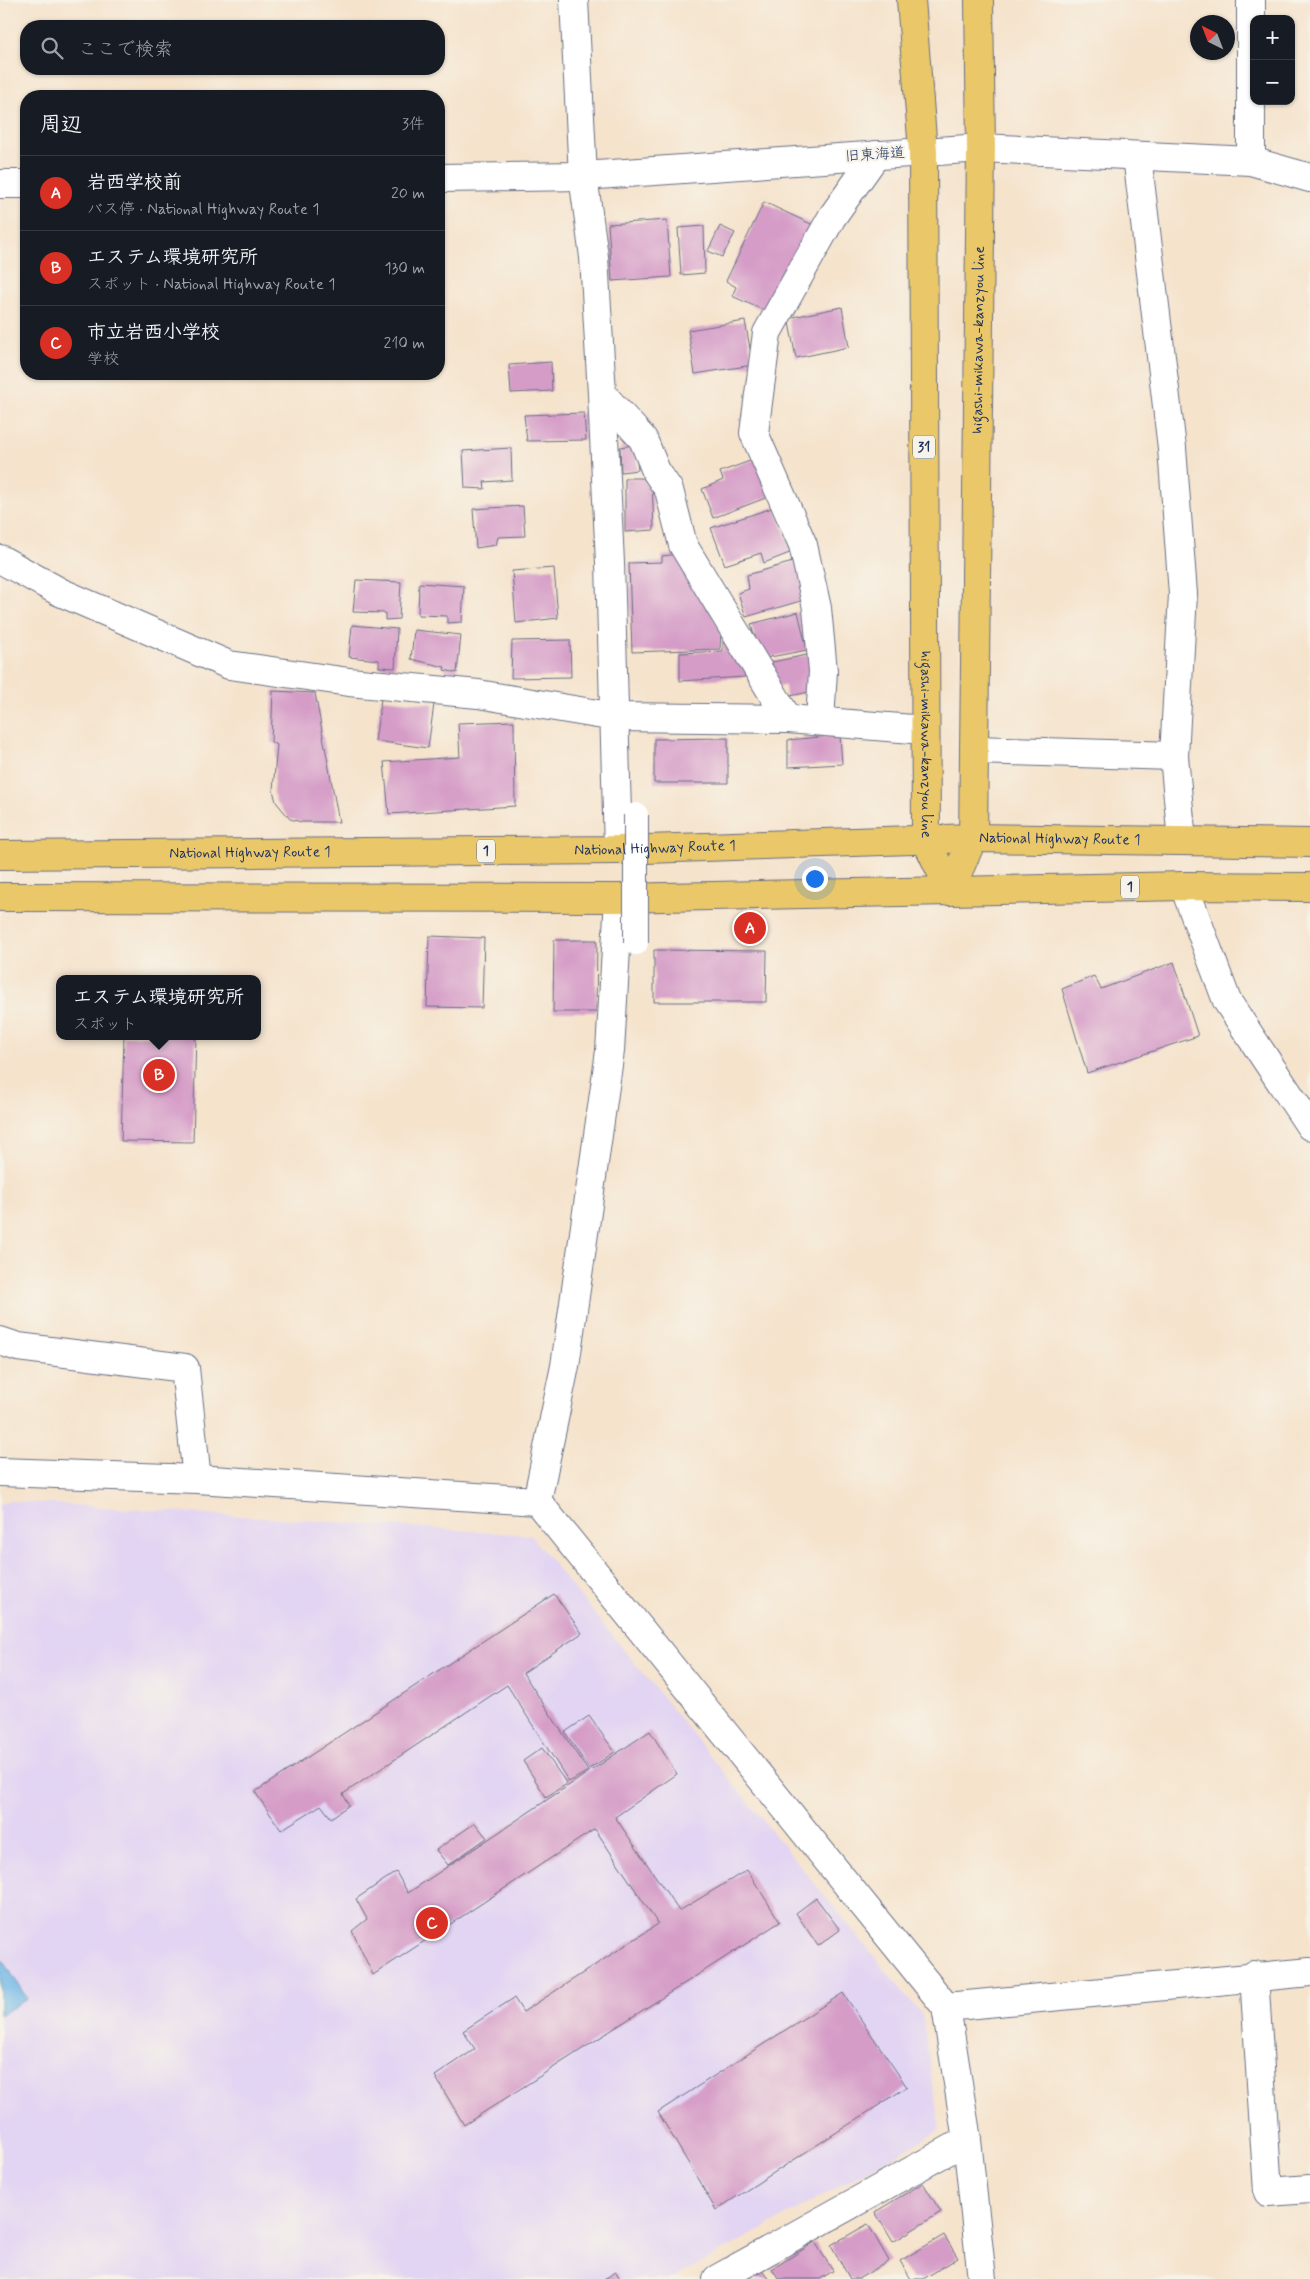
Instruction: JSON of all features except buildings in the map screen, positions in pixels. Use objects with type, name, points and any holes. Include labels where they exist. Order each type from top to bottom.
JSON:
[{"type":"main road","name":"higashi-mikawa-kanzyou line","points":[[911,0],[923,151],[926,840],[950,890]]},
{"type":"main road","name":"higashi-mikawa-kanzyou line","points":[[950,890],[973,838],[981,148],[979,0]]},
{"type":"main road","name":"National Highway Route 1","points":[[0,855],[618,850],[973,838],[1310,843]]},
{"type":"main road","name":"1","points":[[0,897],[619,898],[1184,886],[1310,887]]},
{"type":"street","points":[[574,0],[583,176],[594,257],[602,394],[610,563],[618,850]]},
{"type":"street","points":[[1251,0],[1251,161]]},
{"type":"street","name":"旧東海道","points":[[445,178],[583,176],[981,148],[1251,161],[1310,178]]},
{"type":"street","points":[[820,721],[823,671],[815,599],[803,545],[754,433],[768,334],[832,218],[876,155]]},
{"type":"street","points":[[1137,156],[1172,448],[1183,594],[1174,756],[1182,841]]},
{"type":"street","points":[[0,184],[20,184]]},
{"type":"street","points":[[602,394],[643,439],[656,471],[669,490],[683,545],[788,719]]},
{"type":"street","points":[[0,558],[60,592],[229,666],[349,682],[478,694],[615,717],[788,719],[925,730]]},
{"type":"street","points":[[974,750],[1174,756]]},
{"type":"street","points":[[636,814],[636,943]]},
{"type":"street","points":[[1184,886],[1227,1001],[1310,1126]]},
{"type":"street","points":[[537,1502],[564,1366],[609,1061],[619,898]]},
{"type":"street","points":[[0,1341],[18,1347],[186,1368],[197,1479]]},
{"type":"street","points":[[0,1472],[197,1479],[537,1502],[946,2007],[967,2140],[982,2279]]},
{"type":"street","points":[[946,2007],[1310,1972]]},
{"type":"street","points":[[1254,1976],[1268,2192],[1310,2189]]},
{"type":"street","points":[[717,2279],[967,2140]]},
{"type":"shaded area","points":[[9,1501],[530,1535],[922,2015],[940,2130],[672,2279],[3,2279],[0,2275],[0,1505]]},
{"type":"water","points":[[0,1955],[27,1999],[0,2015]]},
{"type":"place","name":"岩西学校前","points":[[750,928]]},
{"type":"place","name":"エステム環境研究所","points":[[159,1075]]},
{"type":"place","name":"市立岩西小学校","points":[[432,1923]]}]
